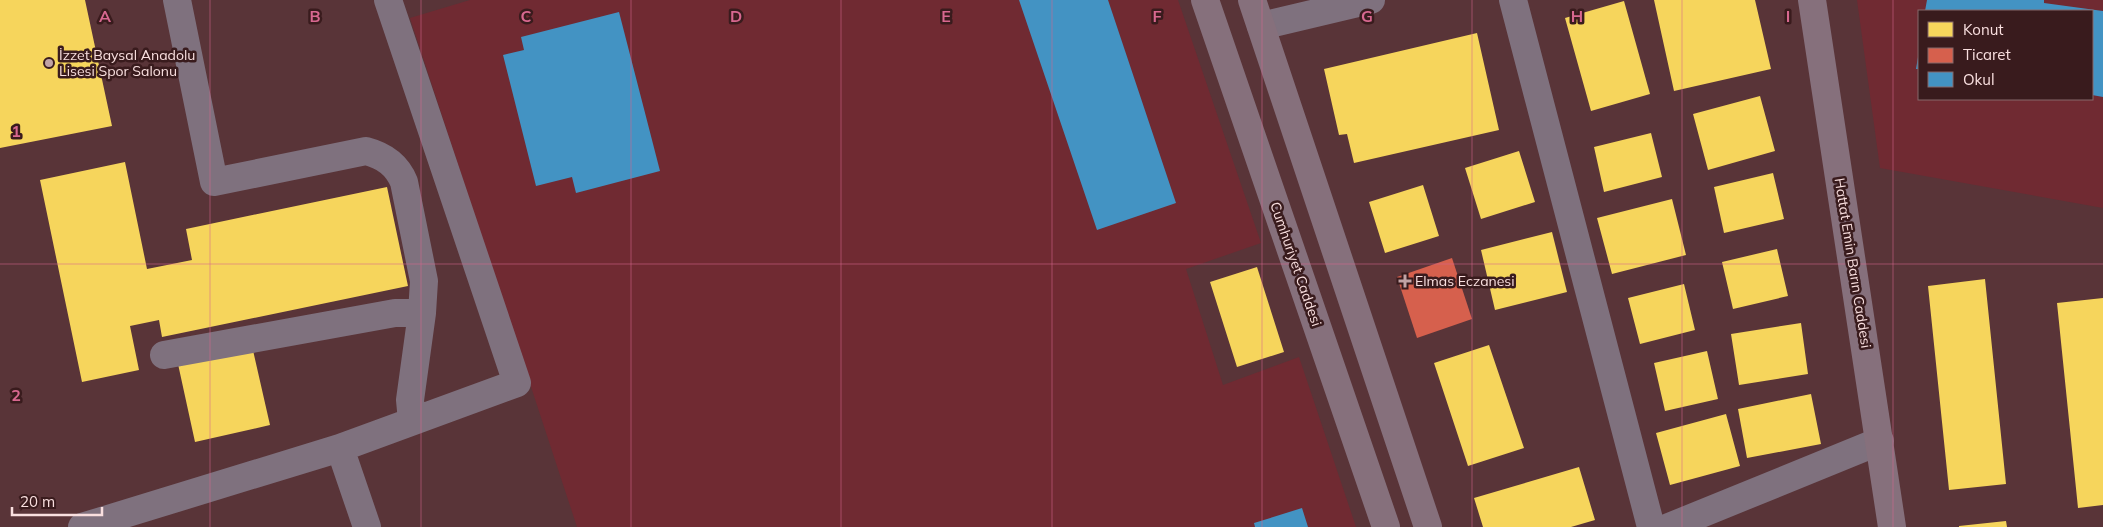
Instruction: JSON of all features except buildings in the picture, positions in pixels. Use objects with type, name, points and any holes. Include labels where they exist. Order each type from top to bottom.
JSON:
[{"type":"main road","name":"Cumhuriyet Caddesi","points":[[1205,0],[1386,527]]},
{"type":"main road","points":[[1252,0],[1428,527]]},
{"type":"main road","name":"Hattat Emin Barın Caddesi","points":[[1812,0],[1892,527]]},
{"type":"street","points":[[177,0],[214,182],[366,151],[387,159],[401,174],[424,281],[422,314],[410,400],[412,421]]},
{"type":"street","points":[[82,527],[340,448],[517,383],[388,0]]},
{"type":"street","points":[[1261,26],[1371,0]]},
{"type":"street","points":[[1513,0],[1650,527]]},
{"type":"street","points":[[164,355],[395,313],[422,314]]},
{"type":"street","points":[[1669,527],[1880,441]]},
{"type":"street","points":[[340,448],[367,527]]},
{"type":"shaded area","points":[[470,0],[1178,0],[1261,243],[1186,269],[1223,385],[1299,357],[1356,527],[577,527],[410,18]]},
{"type":"shaded area","points":[[1857,0],[2103,0],[2103,208],[1880,168]]},
{"type":"place","name":"İzzet Baysal Anadolu Lisesi Spor Salonu","points":[[49,63]]},
{"type":"place","name":"Elmas Eczanesi","points":[[1405,281]]}]
